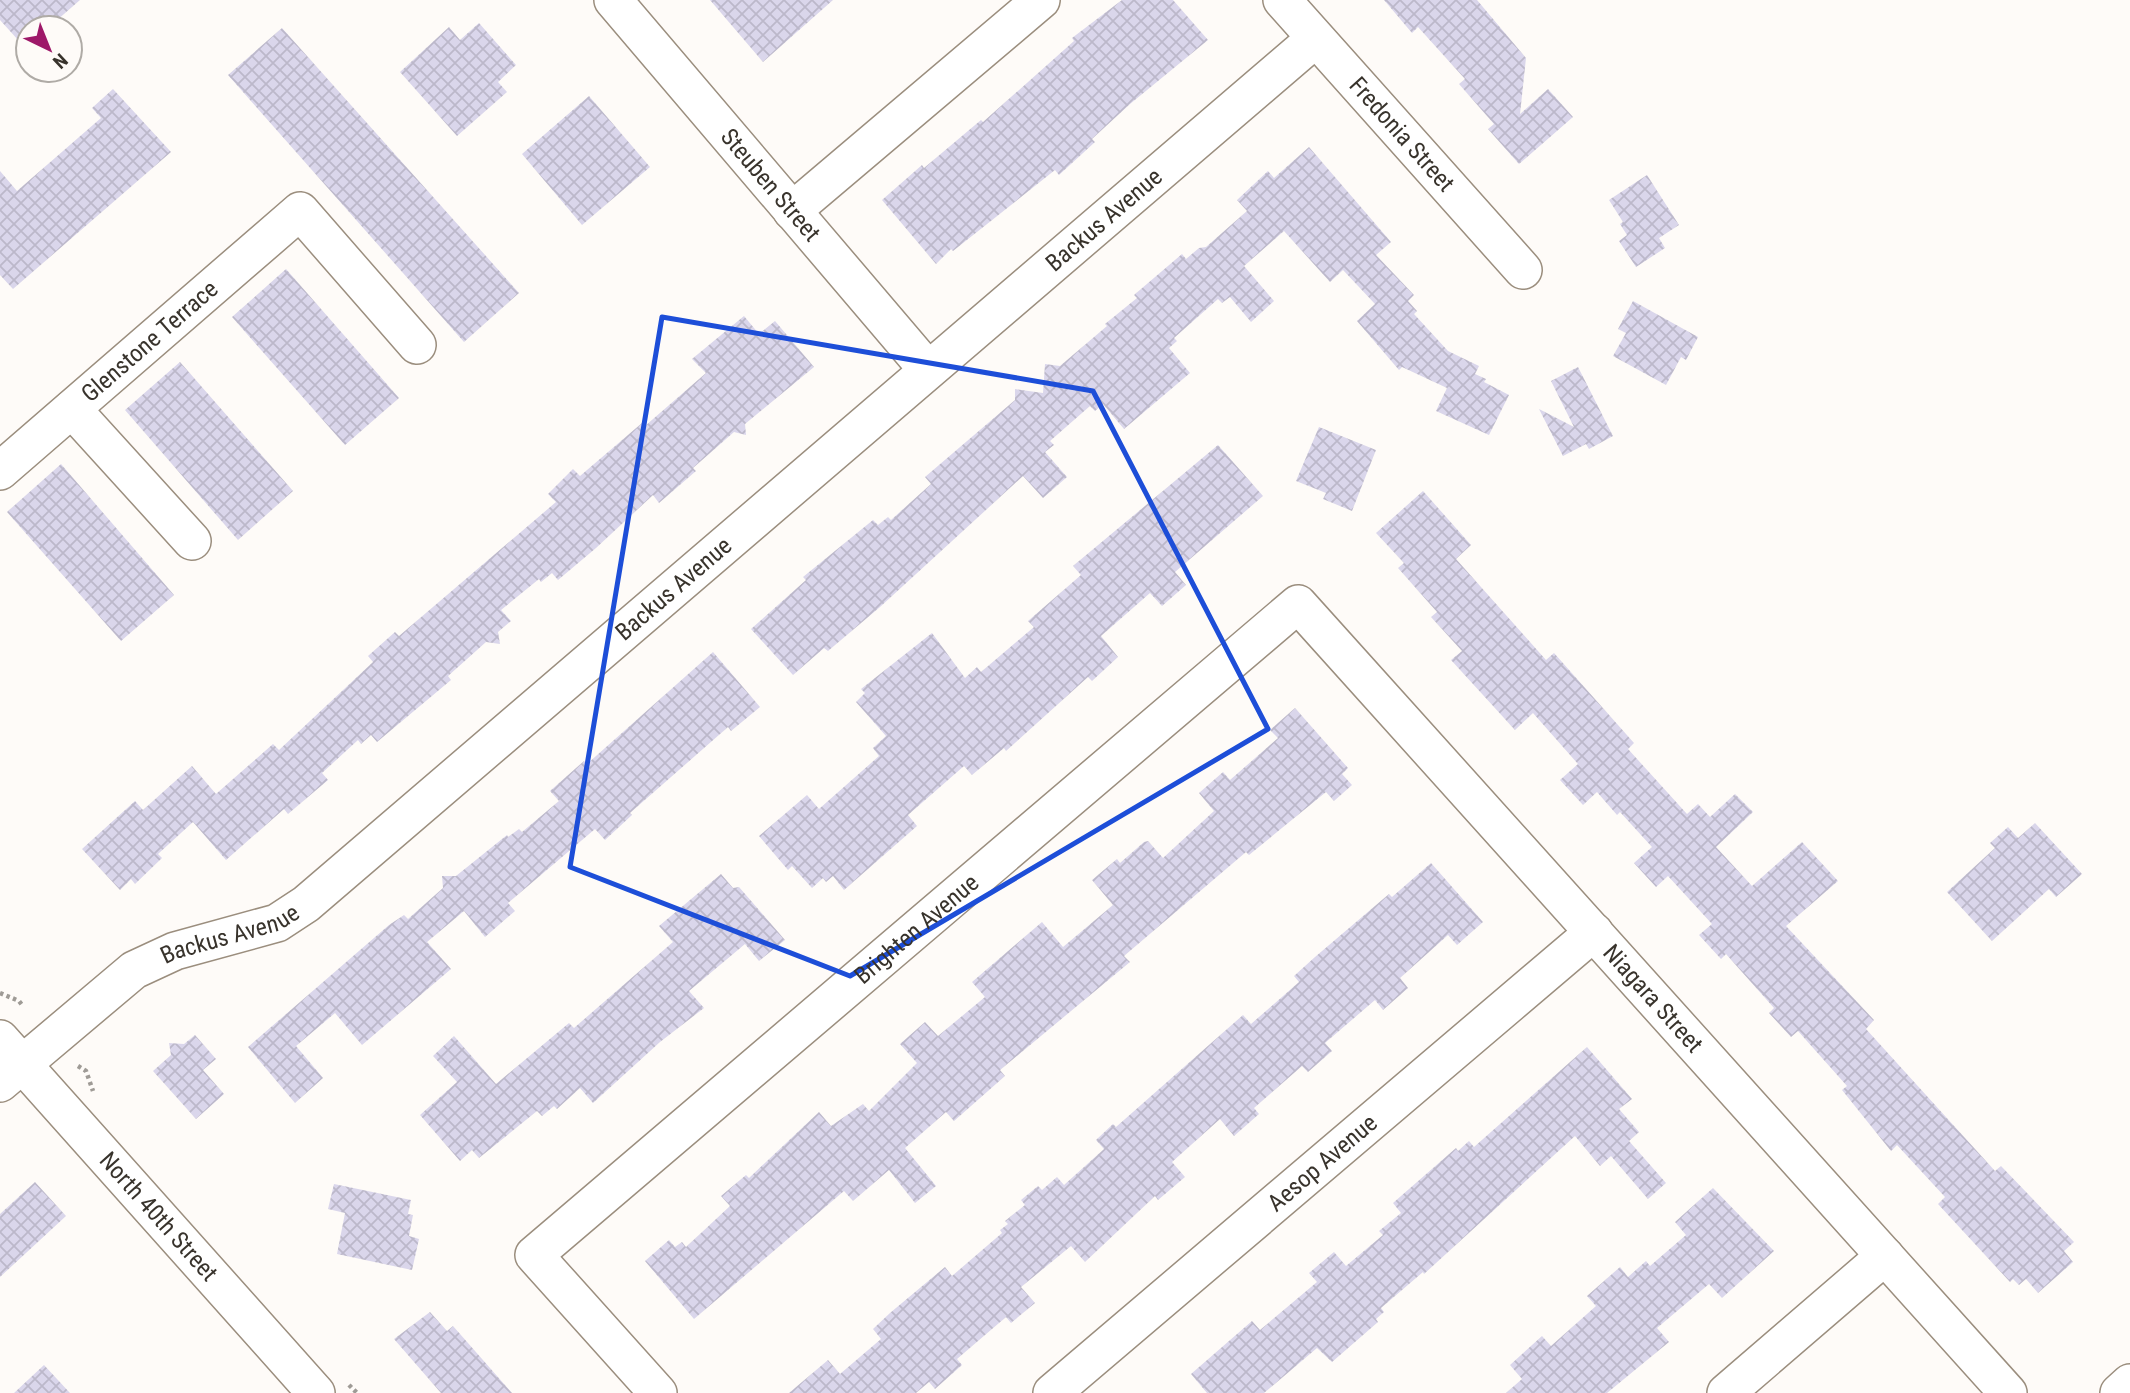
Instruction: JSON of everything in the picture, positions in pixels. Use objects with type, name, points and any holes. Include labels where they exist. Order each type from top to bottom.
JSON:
[{"type":"street","name":"Steuben Street","points":[[613,0],[928,370]]},
{"type":"street","points":[[792,211],[1041,0]]},
{"type":"street","name":"Fredonia Street","points":[[1282,0],[1523,270]]},
{"type":"street","name":"Backus Avenue","points":[[7,1062],[134,970],[175,951],[277,923],[306,904],[1315,39]]},
{"type":"street","name":"Glenstone Terrace","points":[[0,471],[300,211],[417,345]]},
{"type":"street","points":[[72,409],[192,541]]},
{"type":"street","name":"Niagara Street","points":[[1298,604],[2008,1393]]},
{"type":"street","name":"Brighten Avenue","points":[[658,1393],[534,1255],[1298,604]]},
{"type":"street","name":"Aesop Avenue","points":[[1052,1393],[1594,932]]},
{"type":"street","name":"North 40th Street","points":[[7,1062],[316,1393]]},
{"type":"street","points":[[1726,1393],[1885,1256]]},
{"type":"street","points":[[2119,1393],[2130,1384]]},
{"type":"path","points":[[0,993],[19,1001],[23,1006]]},
{"type":"highlighted area","points":[[662,317],[1093,391],[1268,729],[850,976],[570,867]]},
{"type":"building","points":[[0,0],[80,0],[64,14],[14,14],[14,36],[0,20]]},
{"type":"building","points":[[710,0],[833,0],[763,62]]},
{"type":"building","points":[[1122,0],[1173,0],[1208,40],[1130,104],[1092,139],[1095,142],[1059,175],[1055,170],[953,251],[951,249],[936,264],[882,200],[922,165],[924,168],[981,120],[983,122],[1074,41],[1072,38]]},
{"type":"building","points":[[1384,0],[1477,0],[1526,58],[1520,114],[1548,89],[1573,117],[1519,164],[1488,129],[1494,124],[1459,84],[1465,79],[1418,27],[1412,33]]},
{"type":"building","points":[[479,23],[516,65],[498,82],[507,92],[457,136],[400,72],[449,27],[460,40]]},
{"type":"building","points":[[282,28],[519,293],[464,342],[228,75]]},
{"type":"building","points":[[113,89],[171,152],[13,289],[0,275],[0,171],[17,191],[101,118],[92,108]]},
{"type":"building","points":[[589,96],[650,167],[582,225],[522,154]]},
{"type":"building","points":[[1309,147],[1391,242],[1376,255],[1414,295],[1408,301],[1417,311],[1414,314],[1448,351],[1479,366],[1475,374],[1486,379],[1484,382],[1509,395],[1489,435],[1436,411],[1447,388],[1402,367],[1399,370],[1357,321],[1375,304],[1343,270],[1330,282],[1284,231],[1244,266],[1274,301],[1251,322],[1230,297],[1222,303],[1218,299],[1174,338],[1177,341],[1169,348],[1190,373],[1124,429],[1103,404],[1095,411],[1090,406],[1050,441],[1054,445],[1045,452],[1067,477],[1043,498],[1023,476],[880,607],[828,651],[824,648],[793,675],[751,629],[806,580],[803,577],[873,520],[878,525],[888,517],[891,520],[931,484],[925,477],[1015,400],[1015,389],[1043,393],[1045,364],[1060,366],[1107,326],[1105,324],[1137,298],[1134,295],[1182,254],[1186,259],[1199,248],[1206,247],[1247,211],[1237,200],[1268,171],[1274,178]]},
{"type":"building","points":[[1647,175],[1679,225],[1659,238],[1665,248],[1636,267],[1619,241],[1627,235],[1620,224],[1623,222],[1609,200]]},
{"type":"building","points":[[286,269],[399,398],[345,445],[232,317]]},
{"type":"building","points":[[1633,301],[1698,337],[1686,360],[1681,357],[1666,385],[1613,356],[1626,333],[1618,329]]},
{"type":"building","points":[[744,316],[759,334],[775,321],[814,367],[745,424],[746,435],[734,432],[693,468],[696,471],[659,503],[653,495],[558,580],[552,573],[541,582],[539,579],[501,610],[511,621],[498,632],[500,644],[486,642],[448,676],[451,680],[377,742],[371,735],[361,744],[358,740],[322,773],[328,780],[288,814],[284,809],[226,860],[193,822],[158,854],[162,858],[135,884],[131,879],[120,890],[82,849],[135,801],[143,810],[192,766],[216,794],[273,744],[279,750],[373,662],[368,656],[395,632],[399,636],[556,502],[548,494],[573,469],[580,476],[642,423],[645,426],[706,373],[692,359]]},
{"type":"building","points":[[180,362],[293,491],[238,540],[125,410]]},
{"type":"building","points":[[1578,367],[1613,436],[1589,449],[1586,444],[1563,456],[1539,409],[1574,427],[1551,381]]},
{"type":"building","points":[[1319,427],[1376,450],[1352,511],[1323,499],[1326,493],[1296,481]]},
{"type":"building","points":[[1218,445],[1263,496],[1175,572],[1186,585],[1162,606],[1150,593],[1101,636],[1118,657],[1092,681],[1088,677],[1006,751],[1004,748],[972,775],[964,766],[908,815],[917,826],[844,890],[833,876],[826,882],[823,878],[812,888],[792,866],[788,870],[759,836],[807,795],[819,809],[879,756],[873,748],[886,736],[856,702],[865,693],[861,689],[932,633],[965,678],[977,667],[981,672],[1034,627],[1028,621],[1081,575],[1073,566]]},
{"type":"building","points":[[61,464],[174,595],[121,641],[7,512]]},
{"type":"building","points":[[1423,491],[1471,545],[1456,559],[1546,660],[1554,653],[1634,743],[1628,749],[1687,814],[1698,804],[1710,817],[1735,794],[1753,812],[1716,847],[1752,886],[1802,842],[1838,881],[1786,926],[1874,1020],[1866,1029],[1995,1171],[2001,1166],[2074,1242],[2064,1251],[2073,1262],[2038,1293],[2026,1279],[2019,1285],[2013,1279],[2010,1282],[1938,1204],[1945,1197],[1897,1145],[1891,1151],[1842,1090],[1847,1086],[1798,1031],[1791,1037],[1769,1013],[1774,1008],[1726,954],[1721,959],[1699,935],[1712,924],[1668,876],[1656,887],[1634,863],[1652,847],[1620,812],[1617,815],[1597,792],[1583,805],[1560,780],[1578,764],[1533,713],[1515,730],[1451,660],[1462,651],[1431,617],[1437,612],[1398,568],[1404,563],[1376,533]]},
{"type":"building","points":[[713,652],[760,707],[731,731],[728,727],[630,813],[632,815],[605,840],[595,829],[508,903],[515,911],[485,937],[464,911],[427,942],[451,969],[362,1045],[335,1013],[296,1046],[323,1078],[295,1103],[248,1047],[389,925],[404,915],[408,919],[443,888],[442,876],[456,876],[507,835],[508,837],[519,829],[522,832],[559,801],[550,791],[584,761],[587,764]]},
{"type":"building","points":[[1295,708],[1348,768],[1342,774],[1352,785],[1334,801],[1326,792],[1249,855],[1246,852],[1124,956],[1130,962],[1000,1070],[1005,1076],[954,1121],[946,1112],[905,1148],[936,1186],[915,1203],[889,1170],[853,1201],[844,1191],[694,1319],[645,1261],[669,1240],[675,1247],[682,1242],[686,1247],[730,1206],[721,1196],[746,1175],[749,1178],[819,1112],[831,1126],[863,1104],[869,1111],[917,1063],[900,1044],[925,1022],[938,1036],[985,997],[972,982],[1042,922],[1063,947],[1113,905],[1092,880],[1117,859],[1120,863],[1144,842],[1148,841],[1163,858],[1214,811],[1199,793],[1223,772],[1230,780],[1278,738],[1270,730]]},
{"type":"building","points":[[2035,823],[2082,874],[2056,897],[2049,889],[1992,941],[1947,892],[1995,848],[1990,843],[2008,827],[2018,838]]},
{"type":"building","points":[[1431,863],[1483,922],[1457,945],[1448,935],[1400,978],[1408,988],[1383,1010],[1375,1000],[1325,1043],[1332,1051],[1308,1072],[1302,1066],[1254,1108],[1259,1114],[1234,1136],[1220,1119],[1172,1162],[1185,1177],[1158,1200],[1155,1196],[1085,1262],[1071,1246],[1021,1287],[1035,1303],[1011,1323],[1006,1317],[957,1359],[962,1365],[935,1389],[929,1382],[916,1393],[789,1393],[828,1360],[840,1374],[881,1339],[873,1329],[890,1313],[945,1267],[952,1276],[1002,1233],[1000,1230],[1008,1224],[1005,1221],[1025,1205],[1021,1200],[1038,1186],[1042,1190],[1057,1177],[1064,1185],[1104,1149],[1096,1140],[1113,1124],[1116,1127],[1243,1015],[1251,1024],[1299,982],[1294,976],[1315,957],[1389,894],[1392,897]]},
{"type":"building","points":[[721,874],[733,888],[739,887],[785,940],[759,961],[745,944],[689,991],[704,1008],[660,1042],[593,1103],[580,1088],[557,1109],[554,1106],[542,1116],[537,1111],[479,1158],[472,1150],[460,1161],[420,1115],[457,1082],[433,1056],[454,1036],[496,1084],[569,1023],[574,1028],[673,942],[659,926]]},
{"type":"building","points":[[195,1035],[216,1059],[203,1070],[224,1094],[196,1119],[153,1071],[171,1055],[169,1043],[184,1044]]},
{"type":"building","points":[[1587,1047],[1632,1099],[1619,1109],[1639,1132],[1629,1141],[1666,1183],[1648,1199],[1611,1156],[1600,1166],[1575,1136],[1424,1274],[1423,1272],[1381,1308],[1384,1312],[1376,1319],[1378,1322],[1332,1362],[1317,1348],[1264,1393],[1207,1393],[1191,1374],[1252,1321],[1260,1330],[1317,1282],[1309,1273],[1334,1252],[1346,1266],[1383,1235],[1379,1231],[1401,1213],[1393,1203],[1456,1148],[1458,1151],[1469,1141],[1474,1147]]},
{"type":"building","points":[[35,1182],[66,1216],[0,1277],[0,1214]]},
{"type":"building","points":[[334,1184],[411,1200],[408,1214],[413,1215],[409,1236],[419,1239],[412,1270],[337,1254],[345,1213],[328,1209]]},
{"type":"building","points":[[1713,1188],[1774,1251],[1722,1298],[1709,1284],[1657,1328],[1669,1342],[1607,1393],[1506,1393],[1522,1379],[1510,1365],[1542,1336],[1551,1346],[1596,1306],[1587,1296],[1620,1267],[1628,1277],[1646,1261],[1650,1266],[1686,1235],[1675,1222]]},
{"type":"building","points":[[430,1312],[447,1331],[453,1326],[512,1393],[441,1393],[394,1339]]},
{"type":"building","points":[[44,1365],[70,1393],[14,1393]]}]
